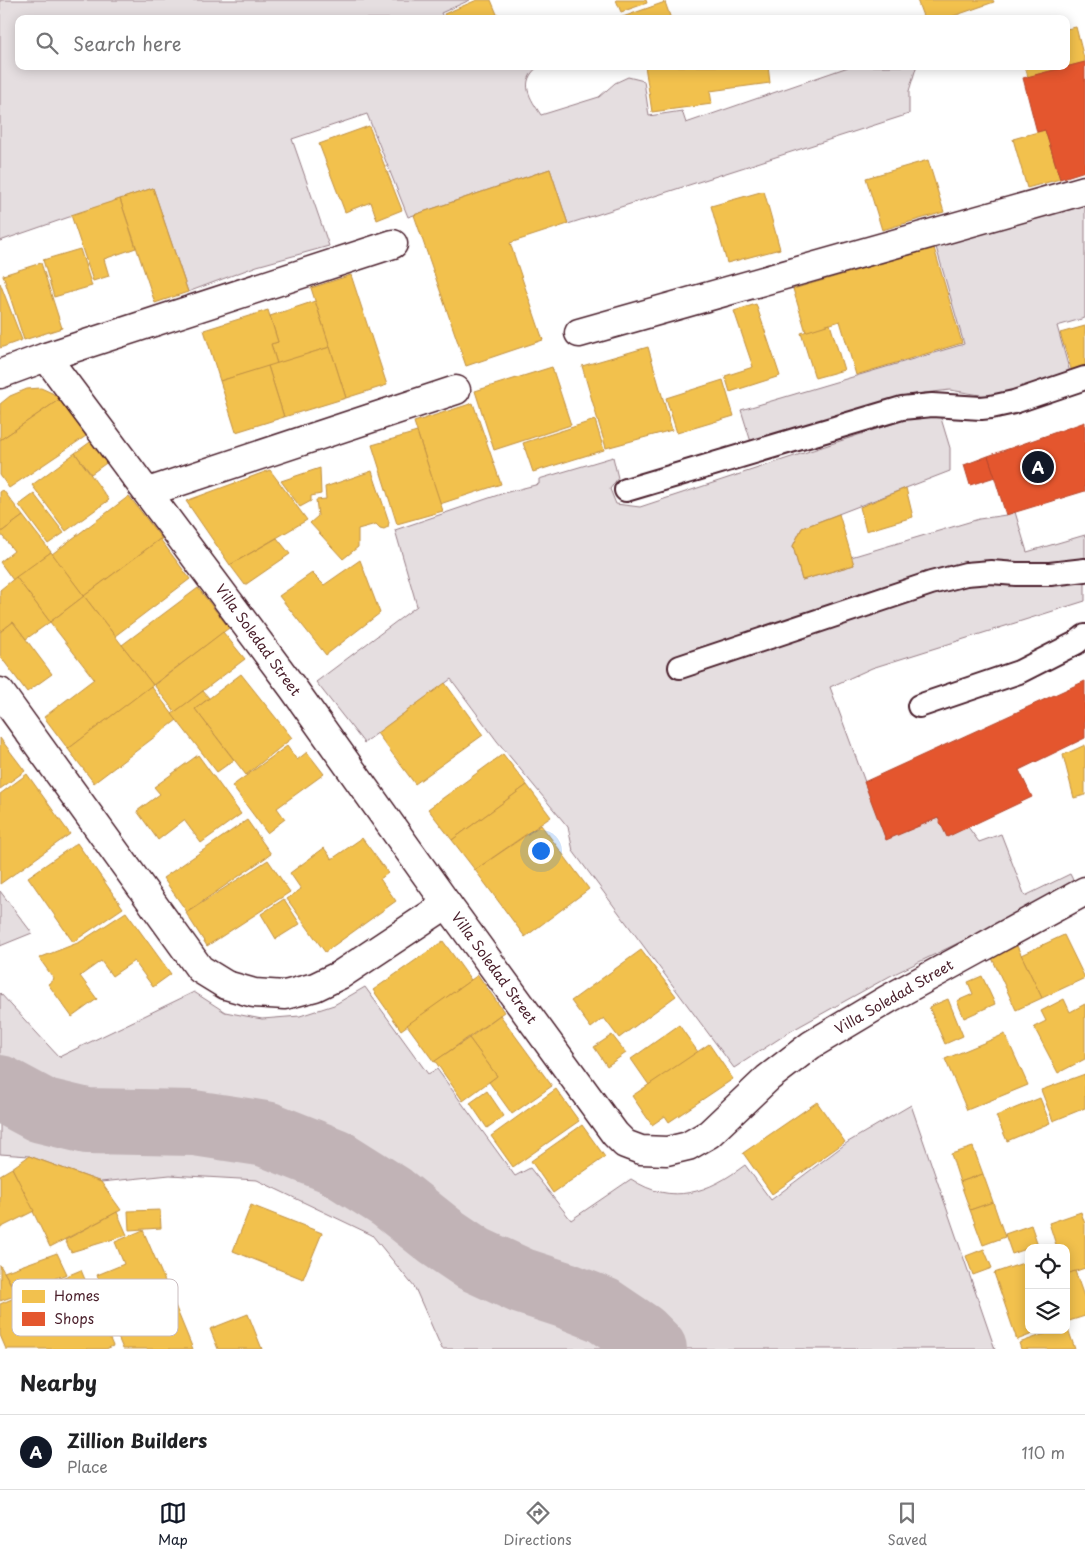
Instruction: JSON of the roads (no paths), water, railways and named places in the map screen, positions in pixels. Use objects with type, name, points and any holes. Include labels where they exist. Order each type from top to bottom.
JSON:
[{"type":"street","points":[[579,333],[1085,190]]},
{"type":"street","points":[[0,374],[46,357],[392,244]]},
{"type":"street","name":"Villa Soledad Street","points":[[46,357],[293,688],[447,904],[625,1144],[642,1150],[667,1151],[688,1146],[709,1134],[768,1078],[811,1045],[888,999],[1085,891]]},
{"type":"street","points":[[148,492],[456,390]]},
{"type":"street","points":[[0,692],[200,969],[226,986],[254,993],[285,995],[315,987],[340,975],[447,904]]},
{"type":"lane","points":[[626,490],[902,408],[932,405],[991,407],[1014,402],[1085,378]]},
{"type":"lane","points":[[680,667],[931,583],[966,574],[991,572],[1050,574],[1085,570]]},
{"type":"lane","points":[[919,706],[1019,672],[1076,643],[1085,636]]},
{"type":"waterway","points":[[0,1088],[41,1110],[87,1121],[194,1123],[266,1134],[334,1161],[391,1197],[440,1236],[474,1259],[522,1281],[603,1310],[640,1335],[654,1349]]},
{"type":"place","name":"Zillion Builders","points":[[1038,467]]}]
